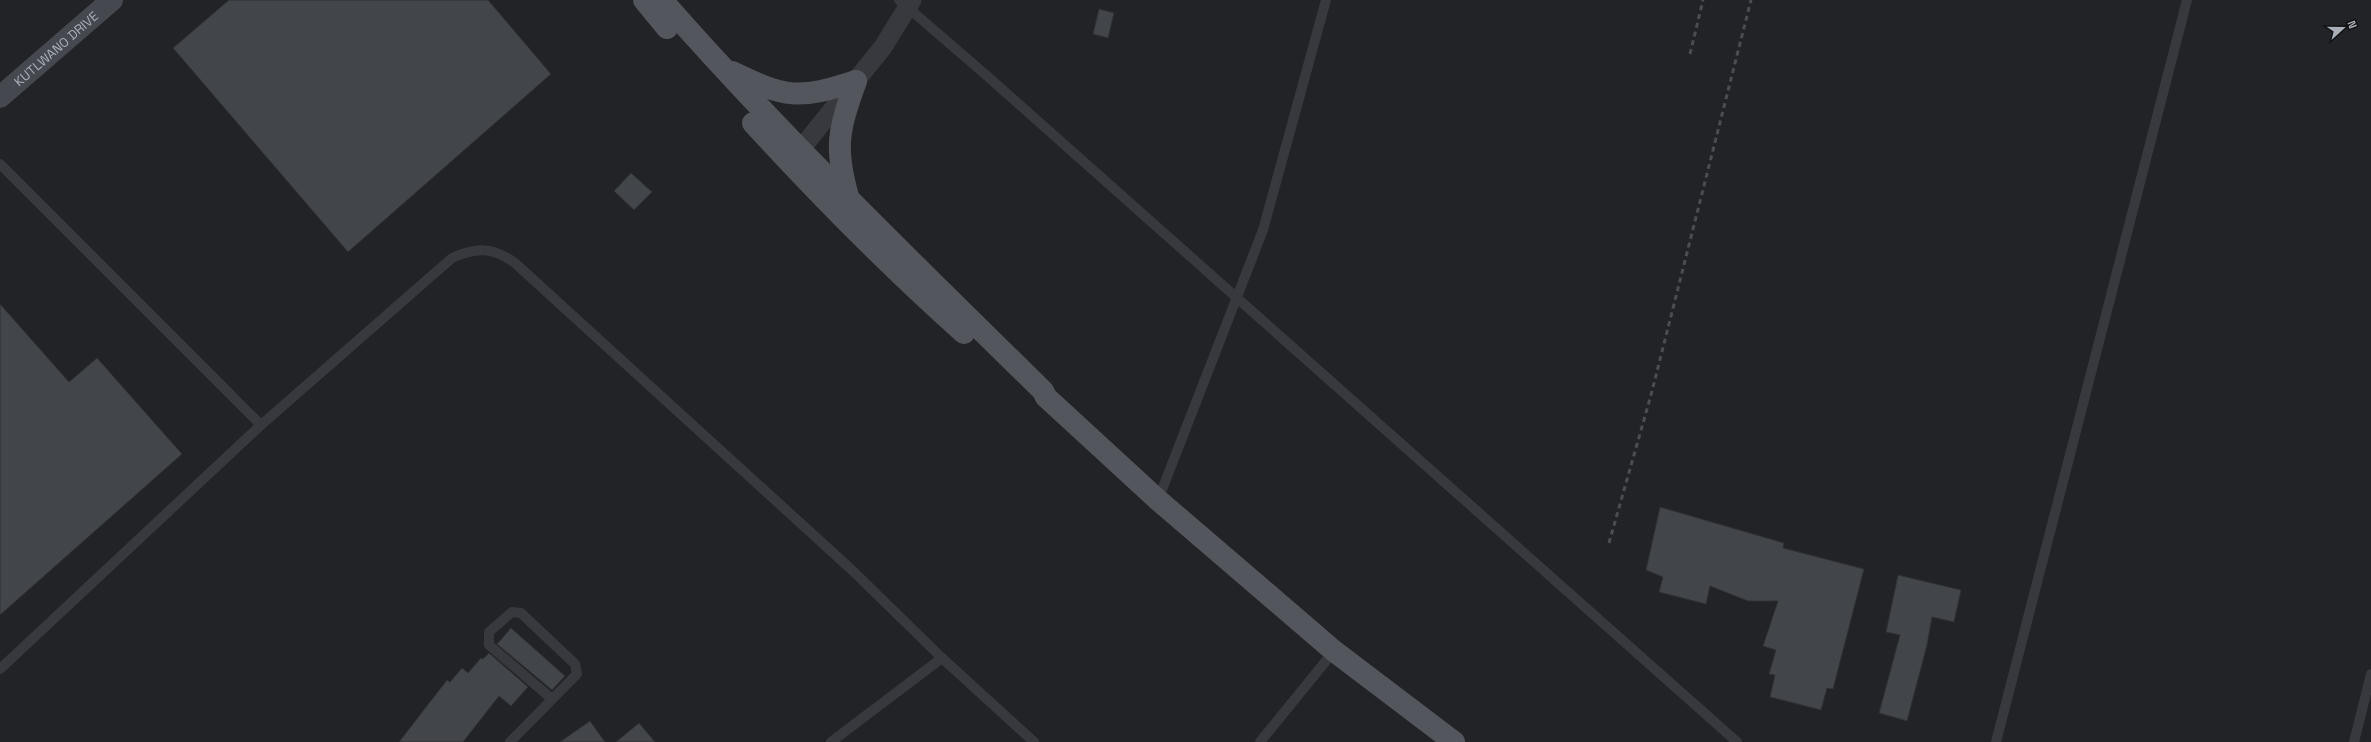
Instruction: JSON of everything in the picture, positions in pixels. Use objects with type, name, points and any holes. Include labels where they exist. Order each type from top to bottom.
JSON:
[{"type":"main road","points":[[644,0],[700,66],[795,157],[849,200],[1043,391],[1046,397],[1158,500],[1334,651],[1454,742]]},
{"type":"main road","points":[[662,0],[795,157],[934,306],[999,364],[1038,395],[1046,397]]},
{"type":"main road","points":[[720,67],[772,90],[793,95],[813,94],[856,81]]},
{"type":"main road","points":[[849,200],[839,162],[839,144],[842,123],[856,81]]},
{"type":"street","name":"KUTLWANO DRIVE","points":[[0,97],[112,0]]},
{"type":"street","points":[[795,157],[883,47],[906,3]]},
{"type":"lane","points":[[1158,500],[1263,230],[1326,0]]},
{"type":"lane","points":[[1996,742],[2187,0]]},
{"type":"lane","points":[[906,3],[1237,300],[1737,742]]},
{"type":"lane","points":[[0,164],[261,425]]},
{"type":"lane","points":[[0,669],[261,425],[452,258],[468,251],[501,253],[515,263],[853,572],[942,658],[1034,742]]},
{"type":"lane","points":[[510,742],[577,674],[575,664],[521,613],[512,612],[488,632],[489,645],[552,699]]},
{"type":"lane","points":[[1260,742],[1334,651]]},
{"type":"lane","points":[[831,742],[942,658]]},
{"type":"lane","points":[[2354,742],[2371,674]]},
{"type":"shaded area","points":[[0,0],[2371,0],[2371,742],[0,742]]},
{"type":"building","points":[[229,0],[488,0],[551,74],[348,252],[173,48]]},
{"type":"building","points":[[1099,9],[1114,13],[1108,38],[1093,34]]},
{"type":"building","points":[[631,173],[652,192],[634,210],[614,191]]},
{"type":"building","points":[[0,304],[69,382],[97,358],[182,454],[0,615]]},
{"type":"building","points":[[1660,507],[1784,543],[1783,548],[1864,569],[1833,689],[1827,688],[1821,710],[1770,697],[1775,675],[1769,674],[1776,650],[1763,646],[1778,601],[1748,601],[1710,586],[1706,604],[1659,592],[1663,577],[1646,570]]},
{"type":"building","points":[[1898,575],[1961,590],[1954,622],[1932,617],[1927,645],[1907,721],[1879,713],[1900,635],[1886,632]]},
{"type":"building","points":[[511,628],[565,676],[552,690],[497,644]]},
{"type":"building","points":[[489,653],[528,687],[511,706],[499,696],[463,742],[399,742],[447,680],[450,682],[462,668],[468,673],[481,658],[483,659]]},
{"type":"building","points":[[590,721],[605,742],[560,742]]},
{"type":"building","points":[[639,723],[655,742],[616,742]]},
{"type":"railway","points":[[1690,54],[1703,0]]},
{"type":"railway","points":[[1609,543],[1651,395],[1751,0]]}]
